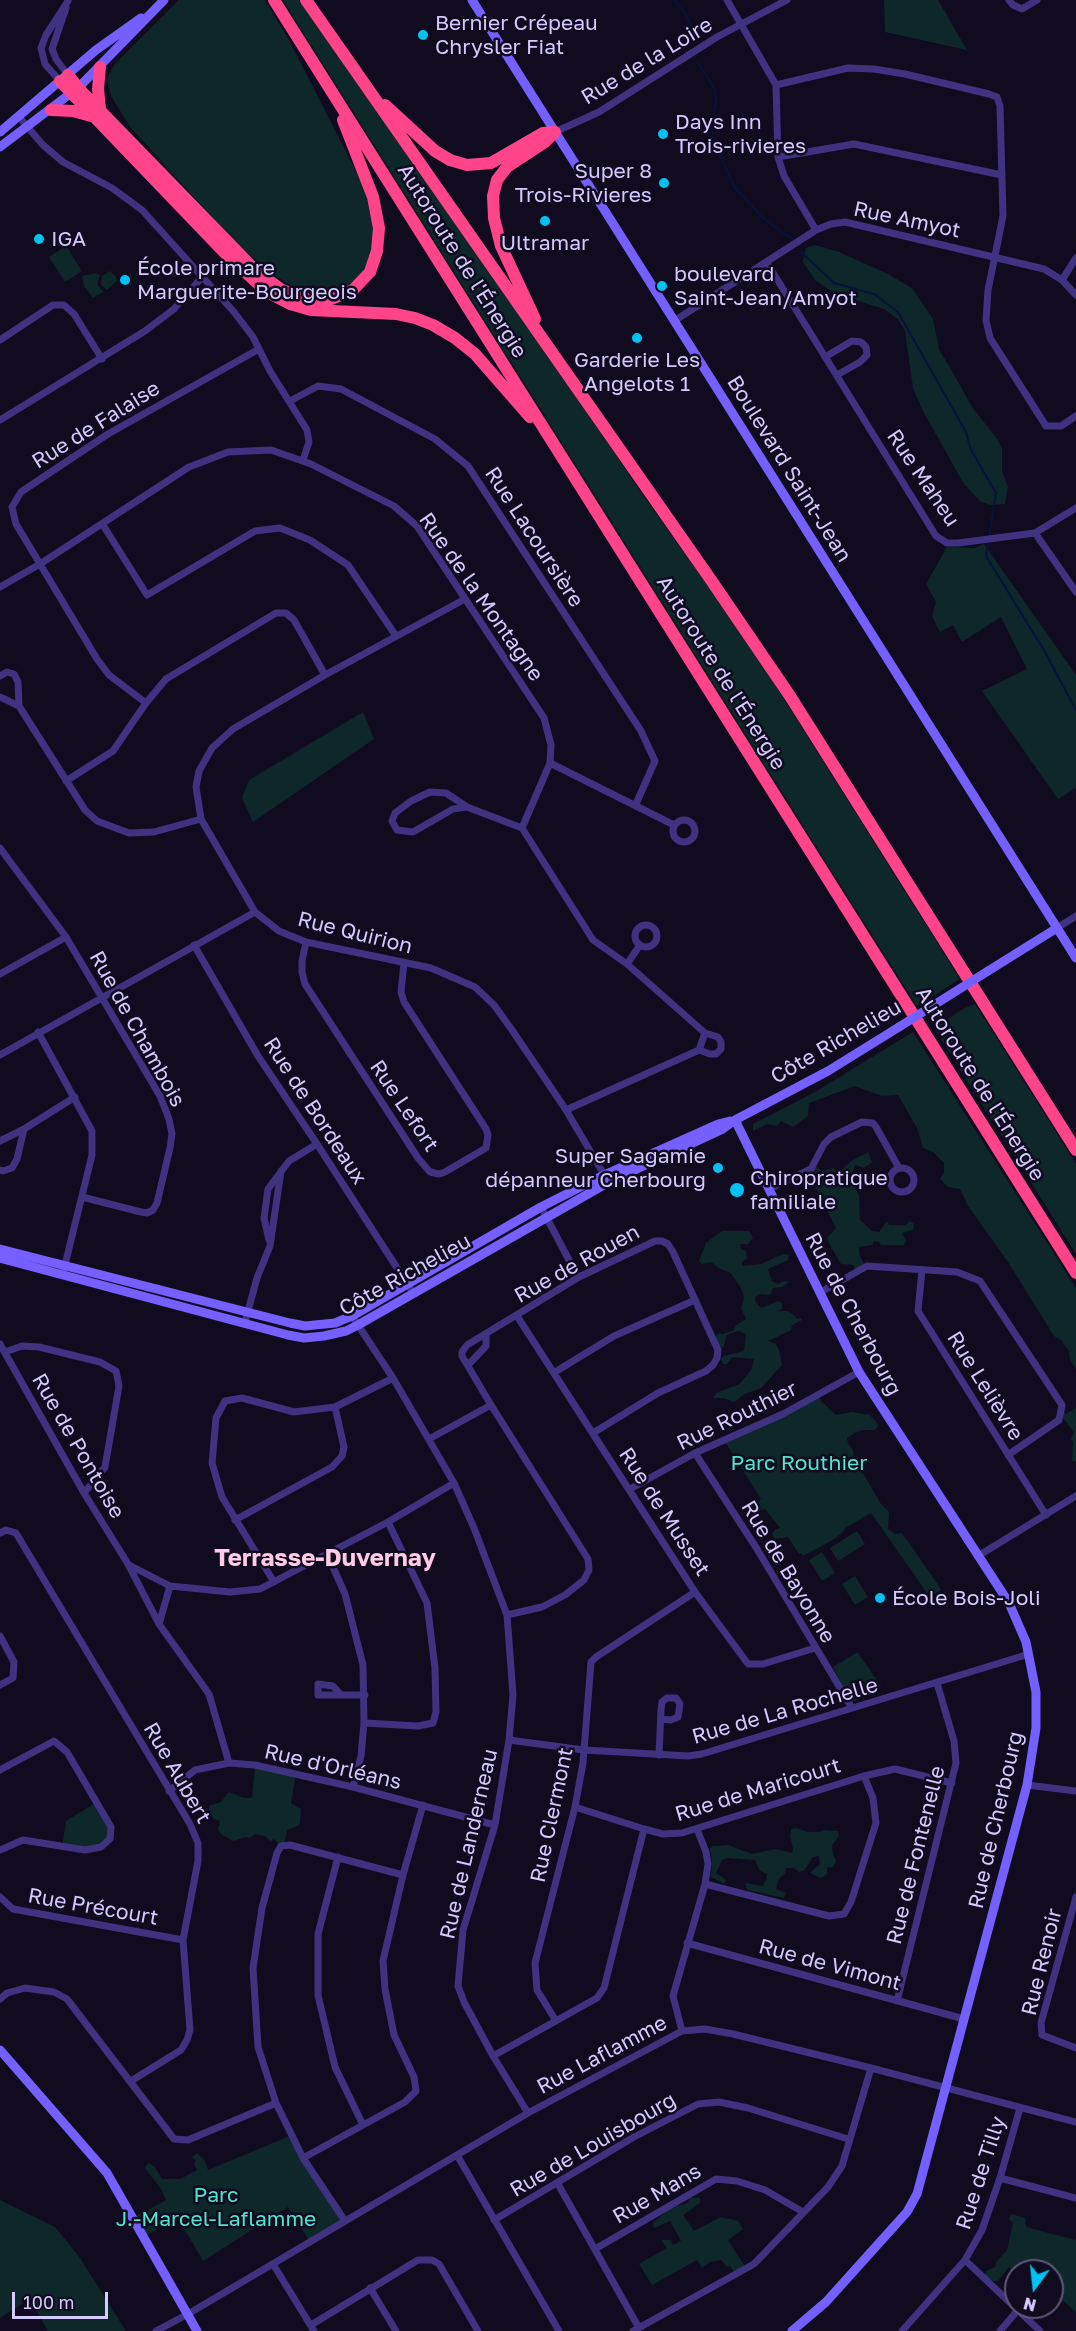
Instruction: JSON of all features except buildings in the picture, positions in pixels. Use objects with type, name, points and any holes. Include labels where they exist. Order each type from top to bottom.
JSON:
[{"type":"highway","points":[[51,110],[97,113],[261,275],[293,296],[324,301],[348,294],[363,281],[375,262],[379,236],[373,197],[333,93],[274,0]]},
{"type":"highway","name":"Autoroute de l'Énergie","points":[[306,0],[790,696],[1076,1150]]},
{"type":"highway","points":[[97,113],[100,67]]},
{"type":"highway","points":[[64,78],[232,260],[267,292],[305,309],[396,314],[438,327],[465,345],[486,365],[554,444]]},
{"type":"highway","points":[[370,92],[431,148],[450,160],[467,165],[491,163],[543,133],[555,132]]},
{"type":"highway","name":"Autoroute de l'Énergie","points":[[333,93],[1076,1273]]},
{"type":"highway","points":[[550,350],[503,252],[495,224],[493,200],[496,183],[504,170],[547,141],[555,132]]},
{"type":"street","points":[[64,78],[45,64],[41,48],[46,35],[68,0]]},
{"type":"street","points":[[64,78],[52,50],[68,0]]},
{"type":"street","name":"Boulevard Saint-Jean","points":[[472,0],[1076,958]]},
{"type":"street","points":[[727,0],[777,84],[777,157],[784,176],[816,230]]},
{"type":"street","name":"Rue de la Loire","points":[[555,132],[599,112],[741,23],[787,0]]},
{"type":"street","points":[[1009,0],[1012,5],[1022,9],[1038,0]]},
{"type":"street","points":[[0,132],[96,50],[162,2]]},
{"type":"street","points":[[0,147],[28,128],[75,90],[162,2]]},
{"type":"street","points":[[777,84],[848,68],[874,69],[989,94],[997,98],[1000,106],[1003,216],[988,290],[986,320],[990,338],[1046,426],[1061,426],[1076,417]]},
{"type":"street","points":[[19,117],[63,162],[112,188],[142,210],[243,323],[309,436],[303,460]]},
{"type":"street","points":[[777,157],[854,144],[1002,175]]},
{"type":"street","name":"Rue Amyot","points":[[675,321],[816,230],[831,224],[846,222],[1044,269],[1062,280],[1076,295]]},
{"type":"street","points":[[1062,280],[1076,258]]},
{"type":"street","name":"Rue Maheu","points":[[767,263],[936,536],[947,543],[958,543],[1035,534],[1076,508]]},
{"type":"street","points":[[0,420],[102,359],[170,312],[202,276]]},
{"type":"street","points":[[0,340],[53,305],[64,305],[74,314],[102,359]]},
{"type":"street","points":[[825,357],[852,341],[861,342],[866,347],[867,355],[860,362],[837,375]]},
{"type":"street","name":"Rue de Falaise","points":[[146,703],[109,675],[97,659],[16,524],[12,507],[21,492],[108,434],[259,349]]},
{"type":"street","name":"Rue Lacoursière","points":[[290,401],[318,386],[341,388],[435,439],[468,466],[641,731],[655,761],[636,804]]},
{"type":"street","name":"Rue de la Montagne","points":[[0,587],[103,525],[189,467],[228,452],[271,450],[303,460],[394,506],[417,526],[544,718],[551,745],[550,763],[522,828]]},
{"type":"street","points":[[103,525],[147,595],[255,531],[280,528],[286,530],[310,540],[348,565],[396,636]]},
{"type":"street","points":[[1035,534],[1076,592]]},
{"type":"street","name":"Rue Quirion","points":[[465,599],[325,675],[233,729],[212,748],[199,771],[196,787],[201,819],[255,912],[279,931],[306,942],[430,968],[475,987],[495,1005],[566,1110],[607,1178]]},
{"type":"street","points":[[66,781],[113,751],[146,703],[166,679],[276,613],[286,613],[294,620],[325,675]]},
{"type":"street","points":[[0,676],[7,672],[14,674],[18,682],[19,706],[85,810],[97,821],[129,832],[154,832],[201,819]]},
{"type":"street","points":[[0,697],[19,706]]},
{"type":"street","points":[[550,763],[674,825]]},
{"type":"street","points":[[467,807],[453,809],[413,832],[397,830],[392,821],[395,813],[430,792],[446,793],[467,807],[522,828],[593,940],[627,964],[705,1033],[718,1037],[722,1042],[721,1049],[713,1054],[699,1050],[566,1110]]},
{"type":"street","name":"Rue de Chambois","points":[[0,848],[66,937],[104,998],[159,1096],[169,1119],[172,1134],[157,1203],[153,1210],[147,1213],[141,1212],[82,1197]]},
{"type":"street","points":[[0,1055],[255,912]]},
{"type":"street","name":"Côte Richelieu","points":[[0,1249],[64,1270],[304,1338],[346,1331],[358,1325],[409,1288],[541,1207],[718,1124],[735,1120],[828,1071],[1076,916]]},
{"type":"street","points":[[0,963],[3,972],[66,937]]},
{"type":"street","name":"Rue Lefort","points":[[306,942],[302,961],[305,984],[418,1158],[430,1172],[438,1174],[486,1148],[488,1135],[404,1002],[401,992],[405,963]]},
{"type":"street","name":"Rue de Bordeaux","points":[[194,945],[258,1056],[409,1288]]},
{"type":"street","points":[[627,964],[640,945]]},
{"type":"street","points":[[38,1032],[92,1131],[92,1155],[64,1270]]},
{"type":"street","points":[[699,1050],[705,1033]]},
{"type":"street","points":[[0,1141],[75,1097]]},
{"type":"street","name":"Rue de Cherbourg","points":[[735,1120],[859,1372],[1010,1603],[1029,1654],[1036,1692],[1036,1728],[1027,1785],[917,2194],[907,2212],[826,2302],[792,2331]]},
{"type":"street","points":[[769,1189],[811,1169],[824,1144],[831,1137],[862,1122],[873,1123],[899,1168]]},
{"type":"street","points":[[0,1170],[12,1168],[17,1159],[24,1129]]},
{"type":"street","points":[[245,1322],[257,1278],[270,1246],[281,1171],[288,1161],[317,1144]]},
{"type":"street","name":"Côte Richelieu","points":[[0,1258],[64,1270],[305,1326],[335,1323],[547,1217],[607,1178]]},
{"type":"street","points":[[541,1207],[578,1277]]},
{"type":"street","name":"Rue de Rouen","points":[[468,1365],[462,1356],[464,1348],[578,1277],[655,1240],[668,1244],[718,1350],[717,1358],[713,1365],[658,1393],[593,1433]]},
{"type":"street","points":[[820,1292],[867,1266],[957,1272],[980,1281],[1062,1405],[1059,1420],[1008,1455]]},
{"type":"street","name":"Rue Lelièvre","points":[[922,1269],[918,1311],[1046,1515]]},
{"type":"street","points":[[555,1372],[614,1336],[695,1300]]},
{"type":"street","name":"Rue de Landerneau","points":[[352,1316],[393,1378],[454,1483],[474,1528],[507,1616],[513,1695],[509,1740],[495,1825],[463,1930],[458,1986],[493,2056],[528,2113]]},
{"type":"street","name":"Rue de Musset","points":[[517,1316],[695,1592],[748,1664],[752,1666],[763,1664],[815,1648]]},
{"type":"street","points":[[486,1335],[486,1346],[468,1365],[588,1559],[589,1570],[584,1580],[564,1595],[542,1607],[507,1616]]},
{"type":"street","name":"Rue de Pontoise","points":[[0,1344],[84,1493],[128,1564],[159,1624],[209,1694],[229,1763]]},
{"type":"street","points":[[5,1352],[22,1346],[39,1347],[100,1362],[116,1371],[118,1386],[105,1467],[84,1493]]},
{"type":"street","name":"Rue Routhier","points":[[630,1489],[694,1453],[783,1413],[859,1372]]},
{"type":"street","points":[[274,1582],[222,1497],[212,1463],[216,1418],[225,1401],[242,1398],[294,1412],[334,1407],[393,1378]]},
{"type":"street","points":[[429,1439],[491,1404]]},
{"type":"street","points":[[235,1520],[332,1467],[342,1456],[345,1447],[334,1407]]},
{"type":"street","name":"Rue de Bayonne","points":[[694,1453],[757,1549],[852,1708]]},
{"type":"street","points":[[128,1564],[170,1586],[230,1592],[260,1589],[388,1522],[454,1483]]},
{"type":"street","points":[[978,1556],[1076,1496]]},
{"type":"street","points":[[364,1723],[418,1726],[433,1723],[436,1712],[435,1668],[427,1604],[388,1522]]},
{"type":"street","name":"Rue Aubert","points":[[0,1533],[6,1530],[16,1533],[190,1824],[198,1843],[198,1861],[183,1940],[190,2030],[181,2050],[131,2081]]},
{"type":"street","points":[[327,1554],[345,1594],[363,1665],[364,1723],[361,1756],[353,1787]]},
{"type":"street","points":[[159,1624],[170,1586]]},
{"type":"street","name":"Rue Clermont","points":[[555,2020],[537,1990],[535,1963],[575,1807],[584,1750],[591,1662],[695,1592]]},
{"type":"street","points":[[0,1636],[14,1662],[13,1678],[0,1685]]},
{"type":"street","name":"Rue de La Rochelle","points":[[509,1740],[584,1750],[658,1755],[702,1754],[1029,1654]]},
{"type":"street","name":"Rue de Fontenelle","points":[[897,2001],[956,1763],[954,1741],[937,1683]]},
{"type":"street","points":[[341,1695],[365,1695]]},
{"type":"street","points":[[658,1755],[661,1719]]},
{"type":"street","points":[[0,1770],[54,1741],[67,1752],[111,1827],[110,1839],[101,1847],[85,1850],[23,1840],[0,1850]]},
{"type":"street","name":"Rue d'Orléans","points":[[169,1791],[195,1770],[229,1763],[265,1766],[495,1825]]},
{"type":"street","name":"Rue de Maricourt","points":[[575,1807],[663,1834],[682,1833],[864,1776],[895,1769],[952,1783]]},
{"type":"street","points":[[705,1884],[829,1916],[844,1914],[851,1902],[876,1823],[873,1798],[864,1776]]},
{"type":"street","points":[[1027,1785],[1076,1791]]},
{"type":"street","points":[[303,2158],[405,2102],[416,2091],[414,2077],[394,2035],[385,1989],[383,1961],[403,1875],[423,1805]]},
{"type":"street","points":[[493,2056],[597,1998],[604,1988],[644,1829]]},
{"type":"street","points":[[682,2031],[673,1996],[705,1884],[708,1864],[697,1829]]},
{"type":"street","points":[[345,2221],[303,2158],[276,2103],[258,2047],[253,1968],[261,1908],[281,1846],[290,1845],[403,1875]]},
{"type":"street","points":[[338,1857],[318,1934],[318,1995],[334,2067],[363,2125]]},
{"type":"street","name":"Rue Précourt","points":[[0,1897],[13,1909],[183,1940]]},
{"type":"street","name":"Rue Renoir","points":[[1076,1897],[1041,2023],[1042,2035],[1076,2048]]},
{"type":"street","name":"Rue de Vimont","points":[[687,1943],[964,2019]]},
{"type":"street","points":[[0,1999],[8,1993],[25,1988],[54,1992],[67,1999],[174,2139],[188,2140],[276,2103]]},
{"type":"street","name":"Rue Laflamme","points":[[156,2331],[528,2113],[682,2031],[705,2029],[733,2034],[871,2067],[1076,2122]]},
{"type":"street","points":[[0,2050],[107,2173],[197,2331]]},
{"type":"street","points":[[558,2184],[636,2329],[754,2264],[828,2187],[842,2166],[848,2139],[871,2067]]},
{"type":"street","name":"Rue de Louisbourg","points":[[494,2220],[634,2137],[698,2104],[719,2102],[748,2108],[848,2139]]},
{"type":"street","name":"Rue de Tilly","points":[[902,2331],[965,2260],[982,2230],[1020,2108]]},
{"type":"street","points":[[457,2155],[559,2331]]},
{"type":"street","points":[[1000,2178],[1076,2198]]},
{"type":"street","name":"Rue Mans","points":[[595,2249],[716,2180],[737,2181],[765,2190],[803,2212]]},
{"type":"street","points":[[273,2264],[313,2328],[370,2288],[418,2260],[432,2259],[439,2264],[478,2331]]},
{"type":"street","points":[[965,2260],[1004,2298]]},
{"type":"street","points":[[370,2288],[396,2331]]},
{"type":"street","points":[[1000,2331],[1010,2319]]},
{"type":"street","points":[[1026,2319],[1040,2331]]},
{"type":"green space","points":[[179,0],[265,0],[289,40],[364,187],[373,225],[373,247],[366,267],[350,286],[330,292],[312,292],[294,288],[271,273],[235,242],[130,127],[111,96],[107,79],[114,65]]},
{"type":"green space","points":[[283,0],[299,0],[752,648],[960,979],[917,1006]]},
{"type":"green space","points":[[884,0],[938,0],[967,50],[885,32]]},
{"type":"green space","points":[[815,245],[839,252],[888,274],[912,288],[933,319],[939,349],[972,407],[998,440],[1002,449],[1002,471],[1008,487],[1005,504],[990,505],[980,501],[964,484],[924,413],[913,388],[905,331],[898,319],[884,309],[836,294],[816,281],[803,262],[806,248]]},
{"type":"green space","points":[[66,246],[82,271],[65,282],[49,257]]},
{"type":"green space","points":[[110,271],[117,281],[107,290],[101,285],[102,276]]},
{"type":"green space","points":[[95,273],[100,275],[97,284],[103,292],[93,298],[84,286],[82,276]]},
{"type":"green space","points":[[984,544],[1076,675],[1076,788],[1058,799],[982,691],[1027,669],[1001,617],[962,642],[953,625],[940,632],[932,616],[936,602],[926,584],[947,547],[974,548]]},
{"type":"green space","points":[[363,712],[374,739],[253,822],[242,798],[249,780]]},
{"type":"green space","points":[[975,1004],[1076,1164],[1076,1254],[934,1028]]},
{"type":"green space","points":[[913,1032],[1076,1288],[1076,1369],[1070,1360],[1069,1351],[1061,1340],[1054,1336],[1008,1262],[968,1206],[960,1189],[948,1187],[940,1179],[944,1172],[944,1163],[933,1152],[923,1148],[917,1128],[898,1095],[882,1096],[855,1086],[809,1103],[808,1116],[793,1127],[781,1121],[777,1126],[767,1124],[753,1131],[753,1124],[815,1092]]},
{"type":"green space","points":[[868,1152],[872,1162],[864,1168],[855,1165],[851,1177],[859,1196],[860,1220],[872,1231],[879,1232],[887,1221],[889,1225],[906,1225],[910,1221],[914,1224],[913,1230],[902,1233],[906,1240],[904,1245],[881,1245],[874,1241],[872,1245],[859,1247],[859,1254],[865,1266],[857,1271],[853,1265],[841,1264],[830,1245],[827,1238],[836,1228],[807,1171],[815,1166],[822,1171],[833,1168],[839,1173],[851,1161]]},
{"type":"green space","points":[[722,1231],[749,1231],[753,1238],[748,1244],[740,1244],[741,1249],[746,1251],[747,1258],[742,1262],[742,1266],[761,1264],[783,1254],[789,1255],[788,1260],[768,1269],[772,1281],[778,1284],[784,1281],[789,1282],[782,1287],[773,1288],[770,1295],[760,1294],[755,1297],[756,1303],[761,1308],[778,1301],[782,1303],[782,1309],[777,1311],[788,1311],[802,1320],[792,1325],[791,1330],[768,1341],[776,1344],[782,1365],[761,1388],[745,1394],[734,1402],[723,1398],[713,1398],[716,1393],[740,1384],[751,1370],[754,1359],[732,1357],[727,1364],[723,1364],[721,1359],[724,1356],[744,1351],[746,1334],[738,1331],[727,1335],[723,1348],[718,1345],[715,1337],[718,1333],[723,1334],[734,1330],[736,1325],[746,1319],[741,1308],[744,1298],[742,1290],[731,1273],[711,1262],[702,1264],[699,1261],[706,1243]]},
{"type":"green space","name":"Parc Routhier","points":[[819,1397],[836,1415],[852,1412],[870,1415],[877,1423],[875,1430],[862,1430],[847,1438],[848,1443],[854,1458],[881,1504],[889,1512],[888,1529],[895,1534],[902,1533],[941,1590],[929,1596],[871,1513],[845,1528],[831,1541],[803,1556],[799,1554],[788,1537],[775,1539],[772,1534],[780,1528],[765,1509],[758,1511],[754,1509],[753,1504],[761,1499],[724,1440]]},
{"type":"green space","points":[[1076,1408],[1076,1461],[1072,1461],[1073,1442],[1071,1439],[1074,1432],[1060,1414],[1061,1409],[1066,1414]]},
{"type":"green space","points":[[857,1531],[865,1544],[838,1561],[830,1548]]},
{"type":"green space","points":[[822,1552],[835,1573],[822,1581],[809,1560]]},
{"type":"green space","points":[[855,1576],[868,1597],[855,1605],[842,1584]]},
{"type":"green space","points":[[856,1653],[881,1686],[869,1690],[864,1698],[851,1702],[833,1667]]},
{"type":"green space","points":[[255,1765],[296,1773],[291,1803],[301,1809],[300,1822],[298,1826],[287,1830],[284,1846],[274,1839],[271,1841],[255,1834],[250,1838],[233,1841],[221,1834],[218,1830],[220,1821],[214,1819],[209,1812],[209,1806],[221,1802],[229,1792],[244,1798],[252,1798]]},
{"type":"green space","points":[[97,1802],[111,1827],[110,1839],[101,1847],[62,1847],[66,1821]]},
{"type":"green space","points":[[796,1828],[808,1832],[838,1831],[839,1836],[832,1845],[836,1861],[833,1867],[827,1868],[827,1874],[821,1878],[810,1873],[820,1864],[819,1856],[813,1857],[804,1871],[799,1872],[794,1868],[786,1868],[776,1889],[786,1893],[784,1898],[747,1890],[745,1883],[763,1886],[766,1880],[767,1874],[760,1871],[755,1860],[727,1858],[722,1860],[716,1873],[726,1880],[724,1884],[711,1877],[710,1849],[712,1846],[728,1845],[752,1854],[775,1849],[792,1853],[791,1829]]},
{"type":"green space","name":"Parc J.-Marcel-Laflamme","points":[[292,2135],[345,2221],[310,2242],[288,2207],[203,2261],[178,2223],[178,2217],[144,2237],[133,2218],[166,2200],[161,2189],[145,2168],[146,2165],[149,2163],[155,2167],[162,2179],[180,2179],[197,2170],[194,2164],[196,2161],[192,2157],[197,2153],[205,2161],[208,2170]]},
{"type":"green space","points":[[690,2198],[700,2198],[700,2203],[683,2215],[694,2231],[721,2217],[738,2221],[743,2229],[728,2240],[746,2268],[735,2274],[730,2266],[727,2267],[721,2260],[710,2262],[702,2268],[697,2260],[652,2285],[639,2264],[667,2248],[661,2240],[671,2240],[673,2245],[681,2241],[670,2221],[654,2228],[653,2223],[676,2203],[678,2206],[688,2203]]},
{"type":"green space","points":[[0,2200],[55,2227],[78,2255],[126,2331],[48,2331],[30,2299],[0,2318]]},
{"type":"green space","points":[[1011,2214],[1025,2218],[1026,2227],[1076,2240],[1076,2312],[1064,2302],[1064,2259],[1004,2259],[1004,2273],[998,2281],[985,2276],[986,2271],[995,2267],[996,2262],[1007,2250],[1013,2223],[1009,2219]]},
{"type":"waterway","points":[[675,0],[688,18],[696,39]]},
{"type":"waterway","points":[[698,62],[715,90],[716,102],[711,126],[715,145],[735,188],[763,218],[792,239]]},
{"type":"waterway","points":[[801,252],[834,283],[874,294],[898,312],[966,432],[971,450],[996,493],[986,556],[1045,652],[1076,710]]},
{"type":"place","name":"Bernier Crépeau Chrysler Fiat","points":[[423,35]]},
{"type":"place","name":"Days Inn Trois-rivieres","points":[[663,134]]},
{"type":"place","name":"Super 8 Trois-Rivieres","points":[[664,183]]},
{"type":"place","name":"Ultramar","points":[[545,221]]},
{"type":"place","name":"IGA","points":[[39,239]]},
{"type":"place","name":"École primare Marguerite-Bourgeois","points":[[125,280]]},
{"type":"place","name":"boulevard Saint-Jean/Amyot","points":[[662,286]]},
{"type":"place","name":"Garderie Les Angelots 1","points":[[637,338]]},
{"type":"place","name":"Super Sagamie dépanneur Cherbourg","points":[[718,1168]]},
{"type":"place","name":"Chiropratique familiale","points":[[737,1190]]},
{"type":"place","name":"École Bois-Joli","points":[[880,1598]]},
{"type":"district","name":"Terrasse-Duvernay","points":[[325,1558]]}]
